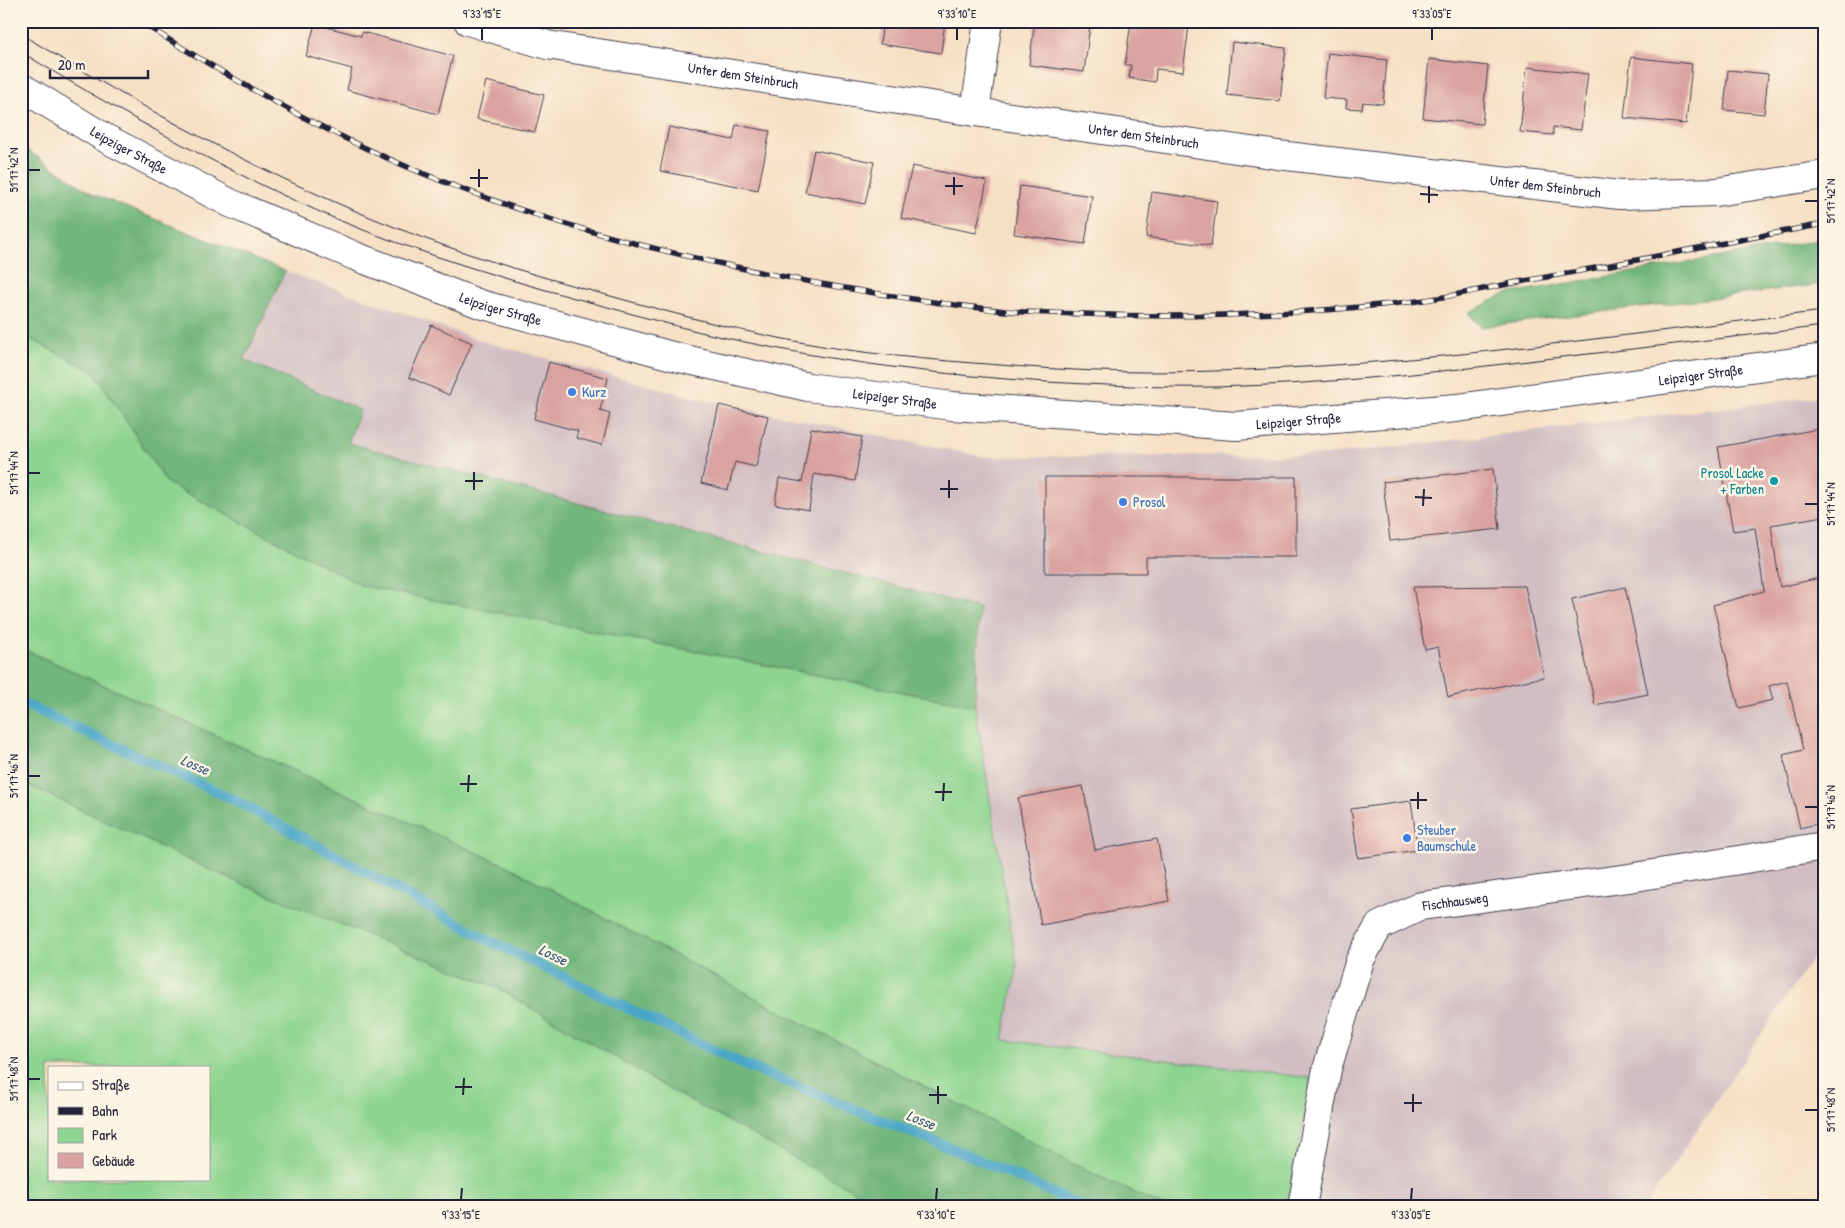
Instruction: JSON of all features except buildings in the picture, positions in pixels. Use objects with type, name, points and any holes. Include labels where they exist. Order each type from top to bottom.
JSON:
[{"type":"street","name":"Unter dem Steinbruch","points":[[468,21],[549,33],[975,112],[1278,155],[1620,195],[1716,192],[1824,175]]},
{"type":"street","points":[[975,112],[988,21]]},
{"type":"street","name":"Leipziger Straße","points":[[21,87],[107,139],[230,203],[444,291],[480,304],[680,358],[808,387],[952,406],[1236,426],[1457,408],[1824,358]]},
{"type":"street","name":"Fischhausweg","points":[[1302,1207],[1327,1069],[1360,960],[1380,926],[1421,906],[1629,878],[1824,846]]},
{"type":"shaded area","points":[[285,271],[488,343],[707,401],[985,457],[1326,455],[1824,396],[1824,941],[1645,1207],[1288,1207],[1311,1078],[1003,1040],[1017,968],[975,706],[979,608],[347,443],[360,410],[244,360]]},
{"type":"green space","points":[[21,146],[93,194],[285,271],[244,360],[360,410],[348,443],[979,608],[975,706],[363,586],[167,483],[94,372],[21,334]]},
{"type":"green space","points":[[1824,239],[1824,284],[1481,327],[1468,313],[1505,294]]},
{"type":"green space","points":[[21,334],[94,372],[167,483],[363,586],[975,706],[1017,968],[1003,1040],[1311,1078],[1288,1207],[1165,1207],[1087,1171],[825,1035],[511,868],[21,648]]},
{"type":"green space","points":[[21,648],[511,868],[825,1035],[1087,1171],[1165,1207],[879,1207],[869,1199],[671,1090],[496,987],[239,883],[21,782]]},
{"type":"green space","points":[[21,782],[239,883],[496,987],[671,1090],[869,1199],[879,1207],[21,1207]]},
{"type":"waterway","name":"Losse","points":[[21,703],[233,799],[492,942],[742,1064],[968,1155],[1084,1207]]},
{"type":"tram line","points":[[21,34],[112,88],[205,139],[300,186],[397,228],[490,261],[637,303],[742,330],[845,350],[948,361],[1075,370],[1150,372],[1235,370],[1404,360],[1572,342],[1824,311]]},
{"type":"tram line","points":[[21,52],[98,98],[215,162],[295,201],[369,232],[435,256],[503,277],[668,324],[770,347],[849,361],[968,376],[1047,382],[1153,387],[1216,387],[1301,383],[1427,373],[1824,326]]},
{"type":"railway","points":[[139,21],[240,82],[309,120],[417,171],[495,201],[614,238],[695,258],[836,287],[971,307],[1025,312],[1209,316],[1335,309],[1418,301],[1824,224]]},
{"type":"place","name":"Kurz","points":[[572,392]]},
{"type":"place","name":"Prosol Lacke + Farben","points":[[1774,481]]},
{"type":"place","name":"Prosol","points":[[1123,502]]},
{"type":"place","name":"Steuber Baumschule","points":[[1407,838]]}]
